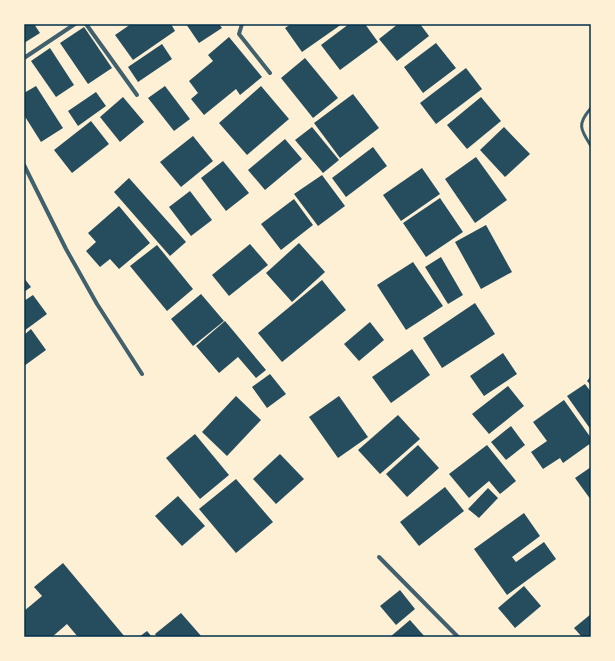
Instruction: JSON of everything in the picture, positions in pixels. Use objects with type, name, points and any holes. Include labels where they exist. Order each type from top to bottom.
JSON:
[{"type":"street","points":[[24,58],[75,24]]},
{"type":"street","points":[[86,24],[137,95]]},
{"type":"street","points":[[242,24],[239,34],[270,73]]},
{"type":"street","points":[[24,165],[66,249],[97,304],[142,374]]},
{"type":"street","points":[[379,557],[458,637]]},
{"type":"lane","points":[[591,108],[583,117],[581,131],[591,146]]},
{"type":"building","points":[[24,24],[34,24],[40,33],[24,43]]},
{"type":"building","points":[[131,24],[171,24],[175,31],[133,60],[115,35]]},
{"type":"building","points":[[186,24],[219,24],[222,28],[199,43]]},
{"type":"building","points":[[291,24],[342,24],[302,52],[285,28]]},
{"type":"building","points":[[349,24],[365,24],[378,42],[340,70],[321,45]]},
{"type":"building","points":[[398,24],[420,24],[429,36],[397,61],[379,39]]},
{"type":"building","points":[[84,27],[112,68],[88,84],[60,43]]},
{"type":"building","points":[[229,37],[262,77],[240,95],[236,89],[204,115],[191,99],[198,93],[189,81],[213,61],[208,55]]},
{"type":"building","points":[[436,43],[456,68],[423,93],[404,67]]},
{"type":"building","points":[[162,44],[172,59],[138,82],[128,67]]},
{"type":"building","points":[[50,48],[74,85],[56,97],[31,61]]},
{"type":"building","points":[[305,58],[338,98],[313,118],[281,78]]},
{"type":"building","points":[[466,68],[482,89],[436,124],[420,103]]},
{"type":"building","points":[[36,86],[63,128],[41,142],[24,115],[24,93]]},
{"type":"building","points":[[165,86],[190,119],[174,131],[148,98]]},
{"type":"building","points":[[261,86],[289,119],[247,155],[219,123]]},
{"type":"building","points":[[96,92],[106,106],[78,126],[68,111]]},
{"type":"building","points":[[353,94],[379,128],[340,158],[314,123]]},
{"type":"building","points":[[123,97],[144,122],[120,142],[100,117]]},
{"type":"building","points":[[481,97],[501,121],[467,149],[447,125]]},
{"type":"building","points":[[91,121],[109,144],[72,173],[54,150]]},
{"type":"building","points":[[312,127],[339,160],[323,173],[295,140]]},
{"type":"building","points":[[504,127],[530,154],[505,177],[480,150]]},
{"type":"building","points":[[193,136],[213,161],[181,187],[160,162]]},
{"type":"building","points":[[285,139],[302,159],[265,190],[248,170]]},
{"type":"building","points":[[373,147],[387,166],[346,197],[332,178]]},
{"type":"building","points":[[476,157],[507,200],[475,223],[445,179]]},
{"type":"building","points":[[223,161],[249,193],[226,211],[201,178]]},
{"type":"building","points":[[422,168],[440,194],[401,221],[383,195]]},
{"type":"building","points":[[322,175],[345,206],[318,226],[294,194]]},
{"type":"building","points":[[129,178],[186,242],[170,256],[114,192]]},
{"type":"building","points":[[190,191],[212,220],[191,236],[169,207]]},
{"type":"building","points":[[440,198],[463,232],[426,257],[403,223]]},
{"type":"building","points":[[294,199],[313,225],[281,250],[261,224]]},
{"type":"building","points":[[119,206],[150,243],[119,269],[110,259],[100,267],[86,251],[96,242],[88,233]]},
{"type":"building","points":[[486,225],[512,272],[481,289],[455,242]]},
{"type":"building","points":[[299,243],[325,272],[292,302],[266,273]]},
{"type":"building","points":[[250,244],[268,265],[229,296],[212,275]]},
{"type":"building","points":[[157,245],[193,289],[167,311],[130,266]]},
{"type":"building","points":[[441,257],[463,295],[448,304],[425,267]]},
{"type":"building","points":[[413,262],[443,306],[406,330],[377,285]]},
{"type":"building","points":[[24,278],[31,287],[24,292]]},
{"type":"building","points":[[322,280],[346,310],[282,362],[258,333]]},
{"type":"building","points":[[201,294],[224,321],[193,346],[171,319]]},
{"type":"building","points":[[33,295],[47,314],[24,331],[24,301]]},
{"type":"building","points":[[475,303],[495,334],[442,368],[423,338]]},
{"type":"building","points":[[225,321],[266,370],[256,378],[238,357],[219,373],[196,346]]},
{"type":"building","points":[[370,322],[384,340],[359,361],[344,344]]},
{"type":"building","points":[[31,329],[46,350],[24,366],[24,335]]},
{"type":"building","points":[[412,349],[430,375],[391,403],[372,377]]},
{"type":"building","points":[[503,353],[517,374],[484,396],[470,376]]},
{"type":"building","points":[[270,374],[286,394],[267,408],[252,387]]},
{"type":"building","points":[[591,376],[591,385],[587,381]]},
{"type":"building","points":[[585,384],[591,392],[591,430],[567,396]]},
{"type":"building","points":[[508,386],[524,406],[489,434],[472,414]]},
{"type":"building","points":[[236,396],[261,420],[227,456],[202,432]]},
{"type":"building","points":[[339,396],[368,437],[338,458],[309,417]]},
{"type":"building","points":[[564,400],[591,438],[591,443],[563,463],[560,458],[543,469],[531,452],[547,441],[533,422]]},
{"type":"building","points":[[398,415],[420,439],[380,474],[358,450]]},
{"type":"building","points":[[511,426],[525,445],[506,460],[491,442]]},
{"type":"building","points":[[195,434],[229,475],[200,499],[166,458]]},
{"type":"building","points":[[418,445],[439,468],[407,497],[386,474]]},
{"type":"building","points":[[487,445],[516,481],[500,494],[489,481],[469,498],[449,474]]},
{"type":"building","points":[[280,454],[304,479],[276,504],[253,479]]},
{"type":"building","points":[[591,467],[591,500],[575,478]]},
{"type":"building","points":[[236,479],[273,522],[236,553],[199,509]]},
{"type":"building","points":[[445,487],[464,511],[419,546],[400,522]]},
{"type":"building","points":[[488,488],[498,498],[479,518],[468,509]]},
{"type":"building","points":[[178,496],[205,526],[182,546],[155,516]]},
{"type":"building","points":[[524,513],[540,536],[512,557],[516,562],[544,542],[556,559],[507,595],[474,549]]},
{"type":"building","points":[[63,563],[125,637],[78,637],[67,624],[52,637],[24,637],[24,611],[42,596],[34,587]]},
{"type":"building","points":[[524,586],[541,606],[515,628],[498,608]]},
{"type":"building","points":[[400,590],[415,609],[396,625],[380,606]]},
{"type":"building","points":[[181,613],[202,637],[157,637],[155,634]]},
{"type":"building","points":[[591,614],[591,637],[582,637],[574,628]]},
{"type":"building","points":[[410,620],[425,637],[390,637]]},
{"type":"building","points":[[147,631],[152,637],[139,637]]}]
